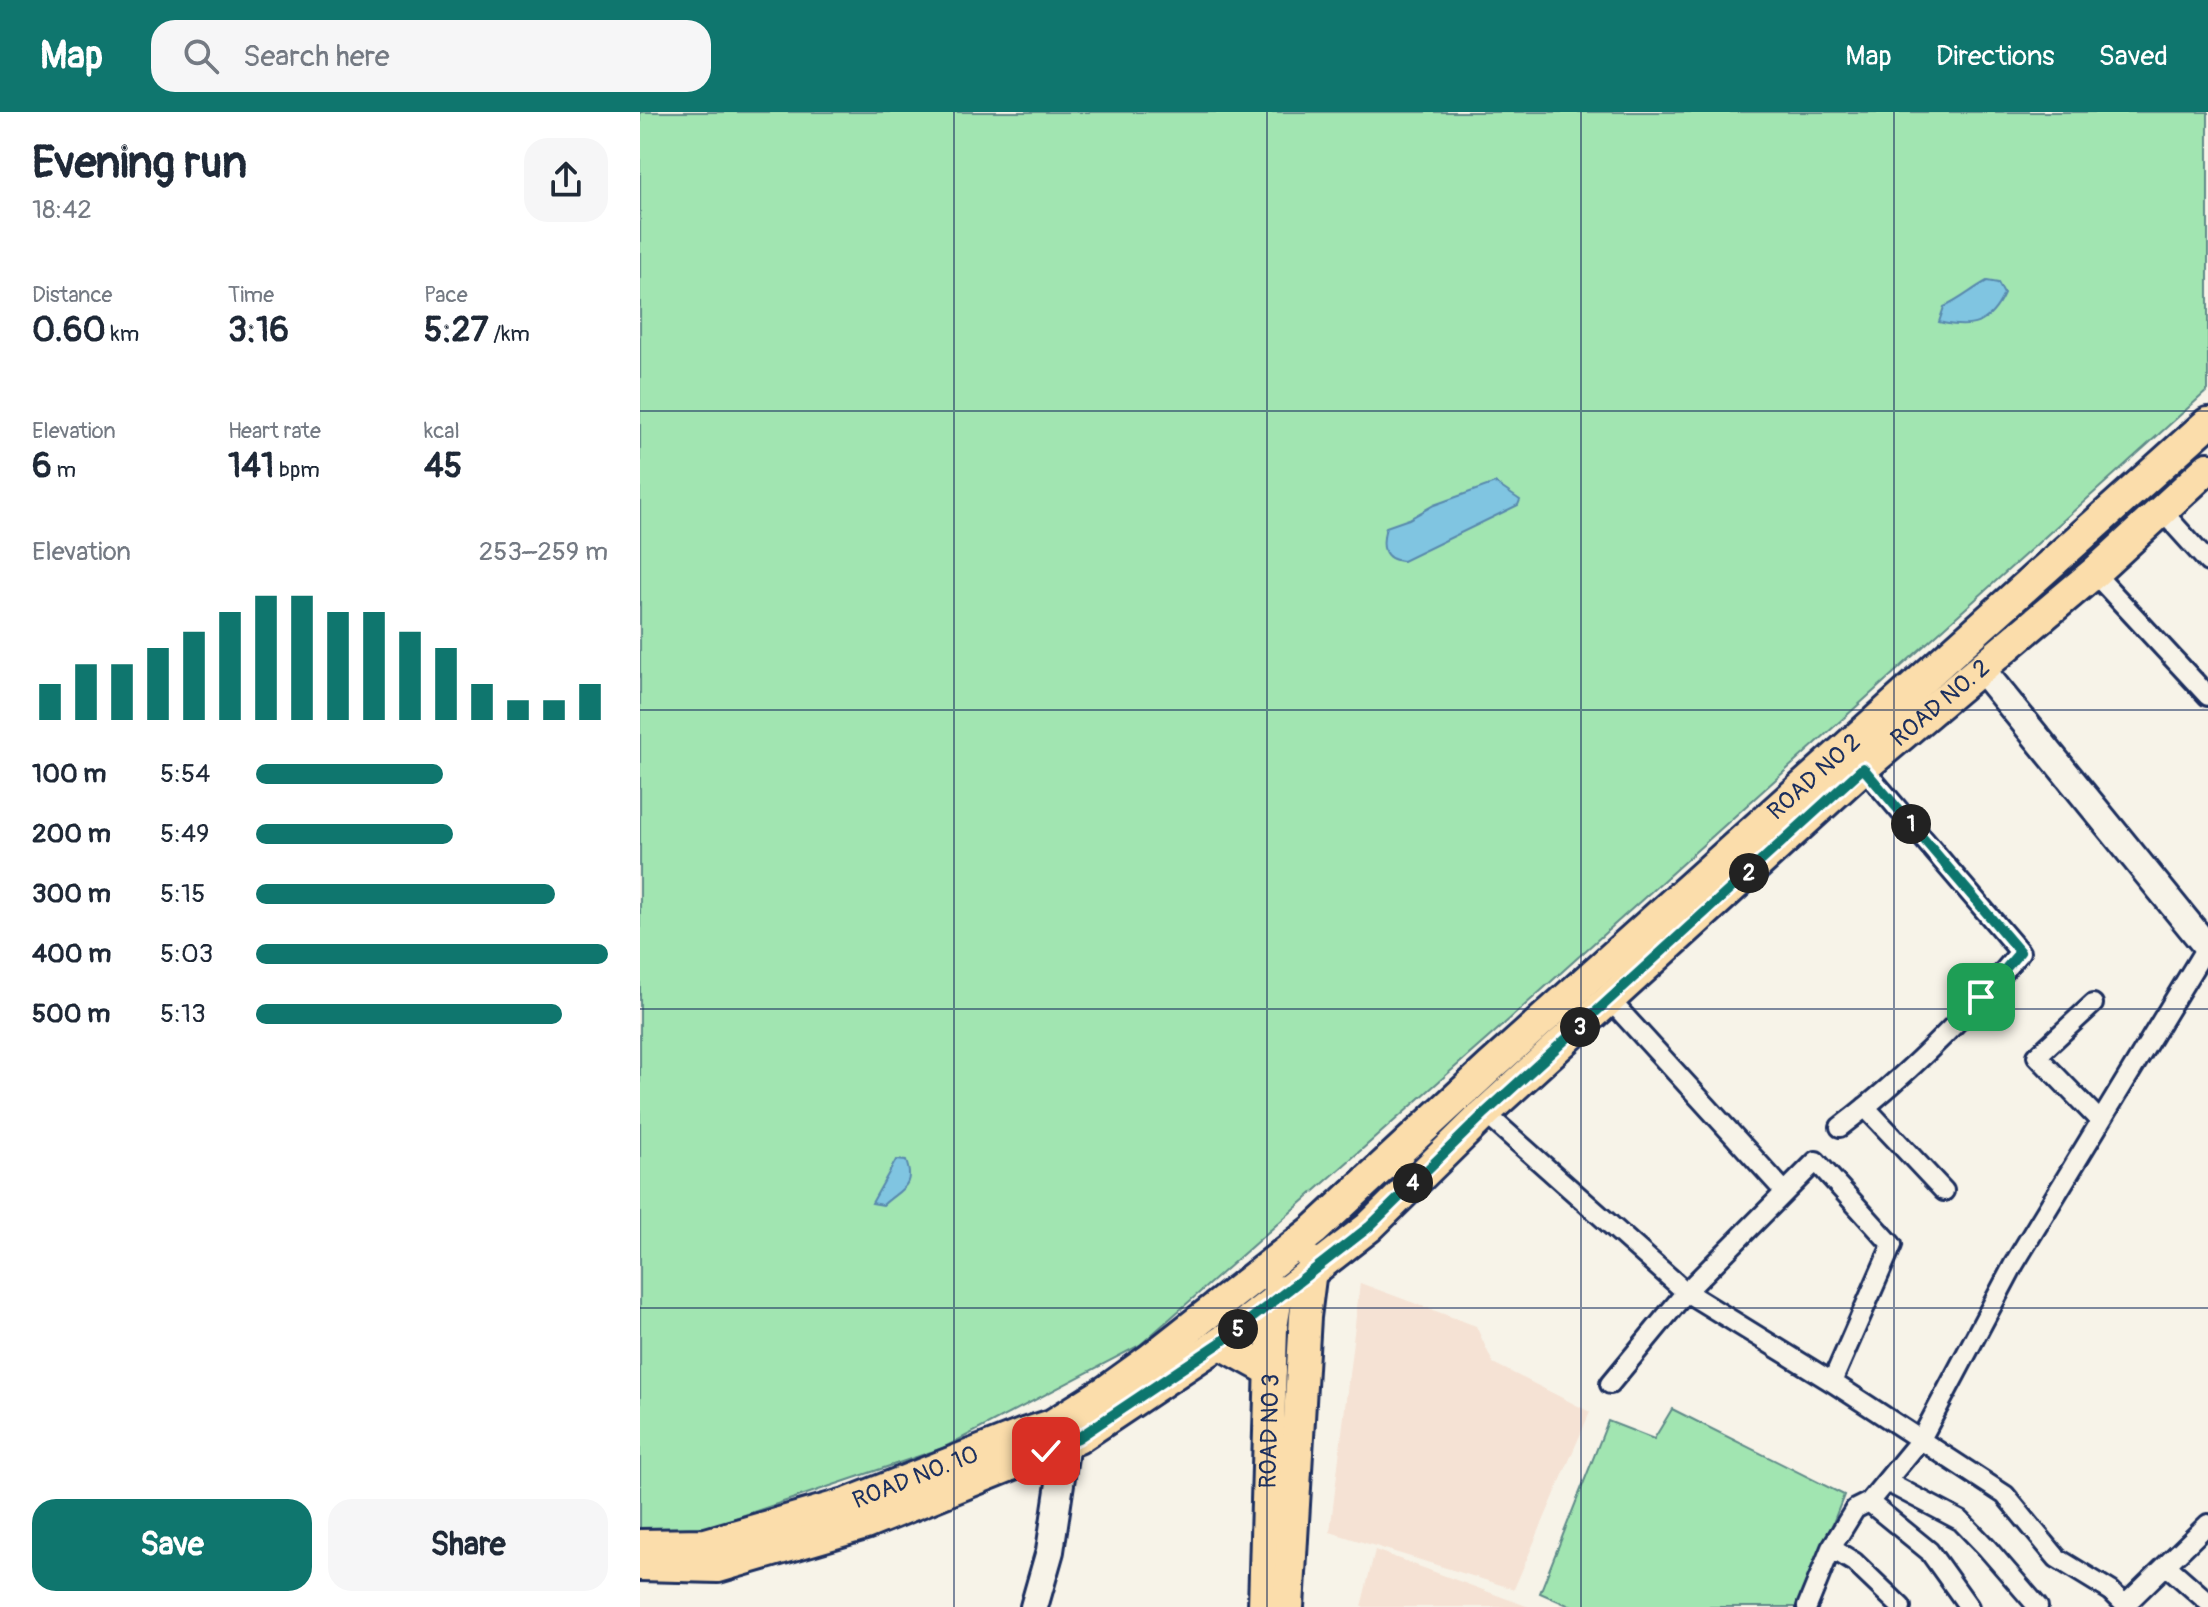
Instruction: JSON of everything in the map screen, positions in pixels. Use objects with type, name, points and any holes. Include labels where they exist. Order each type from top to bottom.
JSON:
[{"type":"main road","name":"ROAD NO 2","points":[[1314,1230],[1491,1066],[2208,423]]},
{"type":"main road","name":"ROAD NO. 2","points":[[1246,1324],[1369,1227],[1485,1113],[1863,768],[2094,573],[2208,468]]},
{"type":"main road","points":[[1982,670],[2208,947]]},
{"type":"main road","points":[[1305,1317],[1324,1282],[1369,1227]]},
{"type":"main road","points":[[1281,1257],[1314,1230]]},
{"type":"main road","points":[[1288,1607],[1305,1317],[1314,1230]]},
{"type":"main road","name":"ROAD NO 3","points":[[1264,1607],[1272,1327],[1281,1257]]},
{"type":"main road","name":"ROAD NO. 10","points":[[640,1545],[706,1544],[849,1503],[1052,1425],[1149,1360],[1281,1257]]},
{"type":"main road","name":"ROAD NO. 10","points":[[640,1565],[718,1567],[865,1524],[1078,1438],[1246,1324]]},
{"type":"main road","points":[[1220,1343],[1271,1371]]},
{"type":"main road","points":[[1015,1607],[1056,1447]]},
{"type":"main road","points":[[1034,1607],[1050,1551],[1056,1447]]},
{"type":"street","points":[[2161,510],[2208,562]]},
{"type":"street","points":[[2094,573],[2208,696]]},
{"type":"street","points":[[1840,1127],[1981,997],[2020,952],[1863,768]]},
{"type":"street","points":[[1814,1603],[1831,1548],[1855,1509],[1869,1502],[1921,1439],[2014,1264],[2208,947]]},
{"type":"street","points":[[1610,1000],[1784,1191]]},
{"type":"street","points":[[2093,1004],[2037,1056],[2100,1121]]},
{"type":"street","points":[[1865,1107],[1944,1191]]},
{"type":"street","points":[[1485,1113],[1686,1292],[1832,1382],[2005,1495],[2057,1558],[2111,1591],[2126,1606],[2166,1565],[2205,1532]]},
{"type":"street","points":[[1610,1384],[1686,1292],[1816,1161],[1892,1245],[1832,1382]]},
{"type":"street","points":[[1887,1482],[1961,1521],[2038,1607]]},
{"type":"street","points":[[1869,1502],[1929,1551],[1969,1607]]},
{"type":"street","points":[[1831,1548],[1854,1562],[1901,1607]]},
{"type":"street","points":[[2166,1565],[2208,1602]]},
{"type":"shaded area","points":[[1360,1283],[1476,1326],[1493,1363],[1590,1412],[1514,1589],[1330,1532]]},
{"type":"shaded area","points":[[1375,1550],[1529,1607],[1361,1607]]},
{"type":"green space","points":[[640,112],[2208,112],[2208,390],[1504,1024],[1140,1345],[943,1448],[700,1530],[640,1528]]},
{"type":"green space","points":[[1672,1409],[1844,1495],[1800,1607],[1572,1607],[1540,1593],[1608,1421],[1654,1439]]},
{"type":"water","points":[[1987,281],[1998,283],[2004,294],[1986,319],[1970,325],[1939,322],[1944,307]]},
{"type":"water","points":[[1495,483],[1520,500],[1518,505],[1403,561],[1387,555],[1384,545],[1386,527],[1434,505]]},
{"type":"water","points":[[896,1160],[906,1161],[908,1182],[883,1205],[872,1203]]},
{"type":"route","points":[[1046,1451],[1078,1438],[1220,1343],[1369,1227],[1485,1113],[1863,768],[2020,952],[1981,997]]}]
